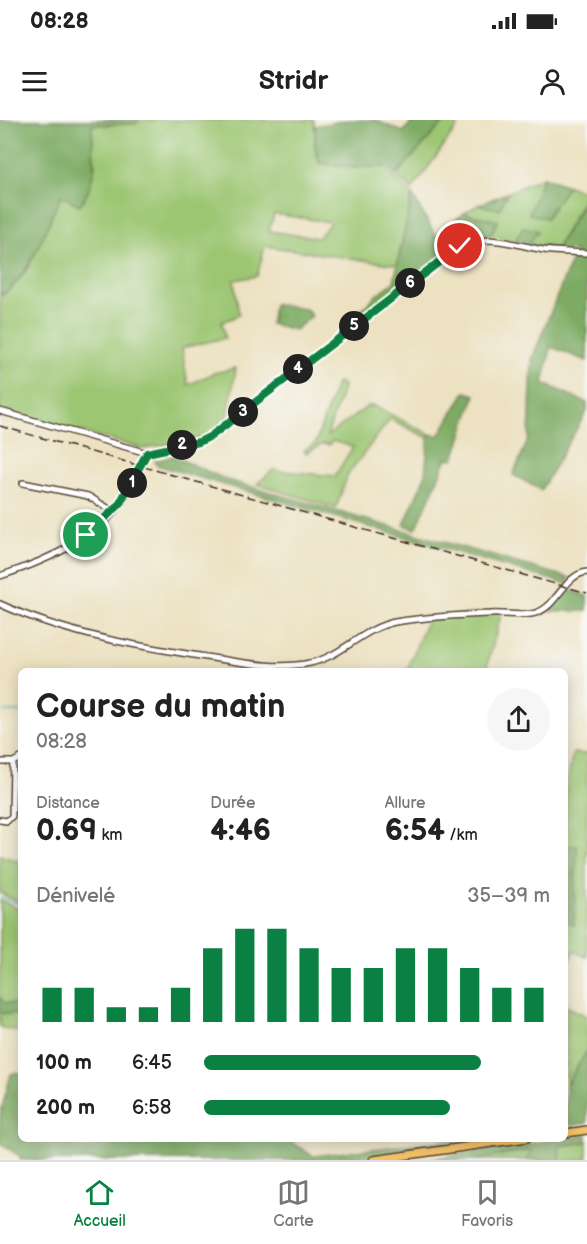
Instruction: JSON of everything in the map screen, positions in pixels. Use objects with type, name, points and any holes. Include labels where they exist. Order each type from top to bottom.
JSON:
[{"type":"main road","points":[[568,1133],[587,1130]]},
{"type":"main road","points":[[373,1160],[499,1142]]},
{"type":"street","points":[[0,411],[147,453],[206,440],[444,257],[471,241],[492,239],[550,251],[587,253]]},
{"type":"street","points":[[0,576],[52,557],[114,512],[147,453]]},
{"type":"street","points":[[23,483],[88,496],[114,512]]},
{"type":"street","points":[[0,604],[107,640],[261,665],[298,665],[318,661],[391,623],[475,614],[537,613],[550,604],[575,575],[587,572]]},
{"type":"street","points":[[0,762],[18,760]]},
{"type":"street","points":[[0,820],[7,821],[12,816],[13,762]]},
{"type":"green space","points":[[0,120],[140,120],[135,124],[92,125],[94,166],[86,196],[80,205],[61,196],[29,265],[11,288],[0,296]]},
{"type":"green space","points":[[140,120],[314,120],[316,155],[356,168],[384,167],[412,195],[397,265],[265,246],[257,276],[234,280],[239,315],[222,322],[225,338],[182,348],[188,385],[214,373],[236,368],[227,421],[205,437],[143,449],[0,409],[0,296],[12,288],[29,265],[60,198],[71,186],[95,168],[91,125],[135,124]],"holes":[[[274,214],[329,222],[318,238],[269,231]]]},
{"type":"green space","points":[[347,120],[375,120],[403,132],[413,120],[451,120],[441,125],[396,175],[387,166],[356,168],[319,163],[315,146],[315,126]]},
{"type":"green space","points":[[451,120],[462,120],[412,190],[396,175],[441,125]]},
{"type":"green space","points":[[543,177],[530,214],[546,218],[568,186],[587,193],[556,249],[529,244],[537,231],[523,227],[515,241],[490,235],[497,221],[464,213],[478,205],[500,209],[507,193]]},
{"type":"green space","points":[[543,177],[568,186],[546,218],[529,214]]},
{"type":"green space","points":[[507,193],[500,209],[478,205]]},
{"type":"green space","points":[[412,195],[436,236],[464,213],[498,221],[490,235],[467,239],[339,333],[375,296],[394,282]]},
{"type":"green space","points":[[587,197],[587,361],[551,347],[543,383],[587,403],[587,411],[541,490],[513,475],[529,438],[532,359],[575,251],[556,249]]},
{"type":"green space","points":[[523,227],[538,231],[529,244],[515,241]]},
{"type":"green space","points":[[274,304],[306,309],[312,316],[295,330],[270,324]]},
{"type":"green space","points":[[337,382],[344,385],[327,436],[368,406],[374,406],[429,434],[428,438],[390,419],[348,474],[336,508],[257,484],[273,470],[335,476],[353,447],[332,441],[329,445],[323,444],[306,453],[304,450],[315,444]]},
{"type":"green space","points":[[465,392],[475,395],[454,459],[447,458],[416,529],[404,525],[425,476],[429,434],[439,436]]},
{"type":"green space","points":[[173,456],[227,480],[570,578],[566,584],[156,465],[155,461]]},
{"type":"green space","points":[[565,589],[587,596],[587,611],[550,611],[551,606]]},
{"type":"green space","points":[[502,611],[487,668],[408,668],[428,618]]},
{"type":"green space","points":[[573,753],[587,754],[587,957],[573,951],[568,965],[568,778]]},
{"type":"green space","points":[[568,846],[577,846],[574,925],[568,921]]},
{"type":"green space","points":[[0,855],[18,861],[18,902],[0,893]]},
{"type":"green space","points":[[0,900],[18,909],[18,1005],[3,1003],[0,997]]},
{"type":"green space","points":[[0,997],[4,1003],[18,1005],[18,1015],[0,1013]]},
{"type":"green space","points":[[568,1007],[587,1016],[587,1051],[568,1082]]},
{"type":"green space","points":[[0,1013],[18,1015],[18,1031],[0,1027]]},
{"type":"green space","points":[[587,1051],[587,1123],[568,1126],[570,1119],[568,1118],[568,1082]]},
{"type":"green space","points":[[18,1072],[18,1142],[291,1142],[313,1156],[431,1142],[462,1142],[335,1160],[20,1160],[21,1157],[0,1143],[0,1115],[11,1074]]},
{"type":"green space","points":[[587,1135],[587,1142],[559,1146],[560,1160],[526,1160],[532,1152],[530,1150],[474,1160],[421,1160],[541,1142],[568,1142],[568,1138]]},
{"type":"green space","points":[[587,1142],[587,1160],[560,1160],[559,1146]]},
{"type":"green space","points":[[521,1150],[532,1152],[526,1160],[474,1160]]},
{"type":"waterway","points":[[4,712],[18,712]]},
{"type":"waterway","points":[[0,897],[18,904]]},
{"type":"railway","points":[[0,426],[587,593]]},
{"type":"route","points":[[86,535],[114,512],[132,484],[147,453],[152,450],[206,440],[460,246]]}]
